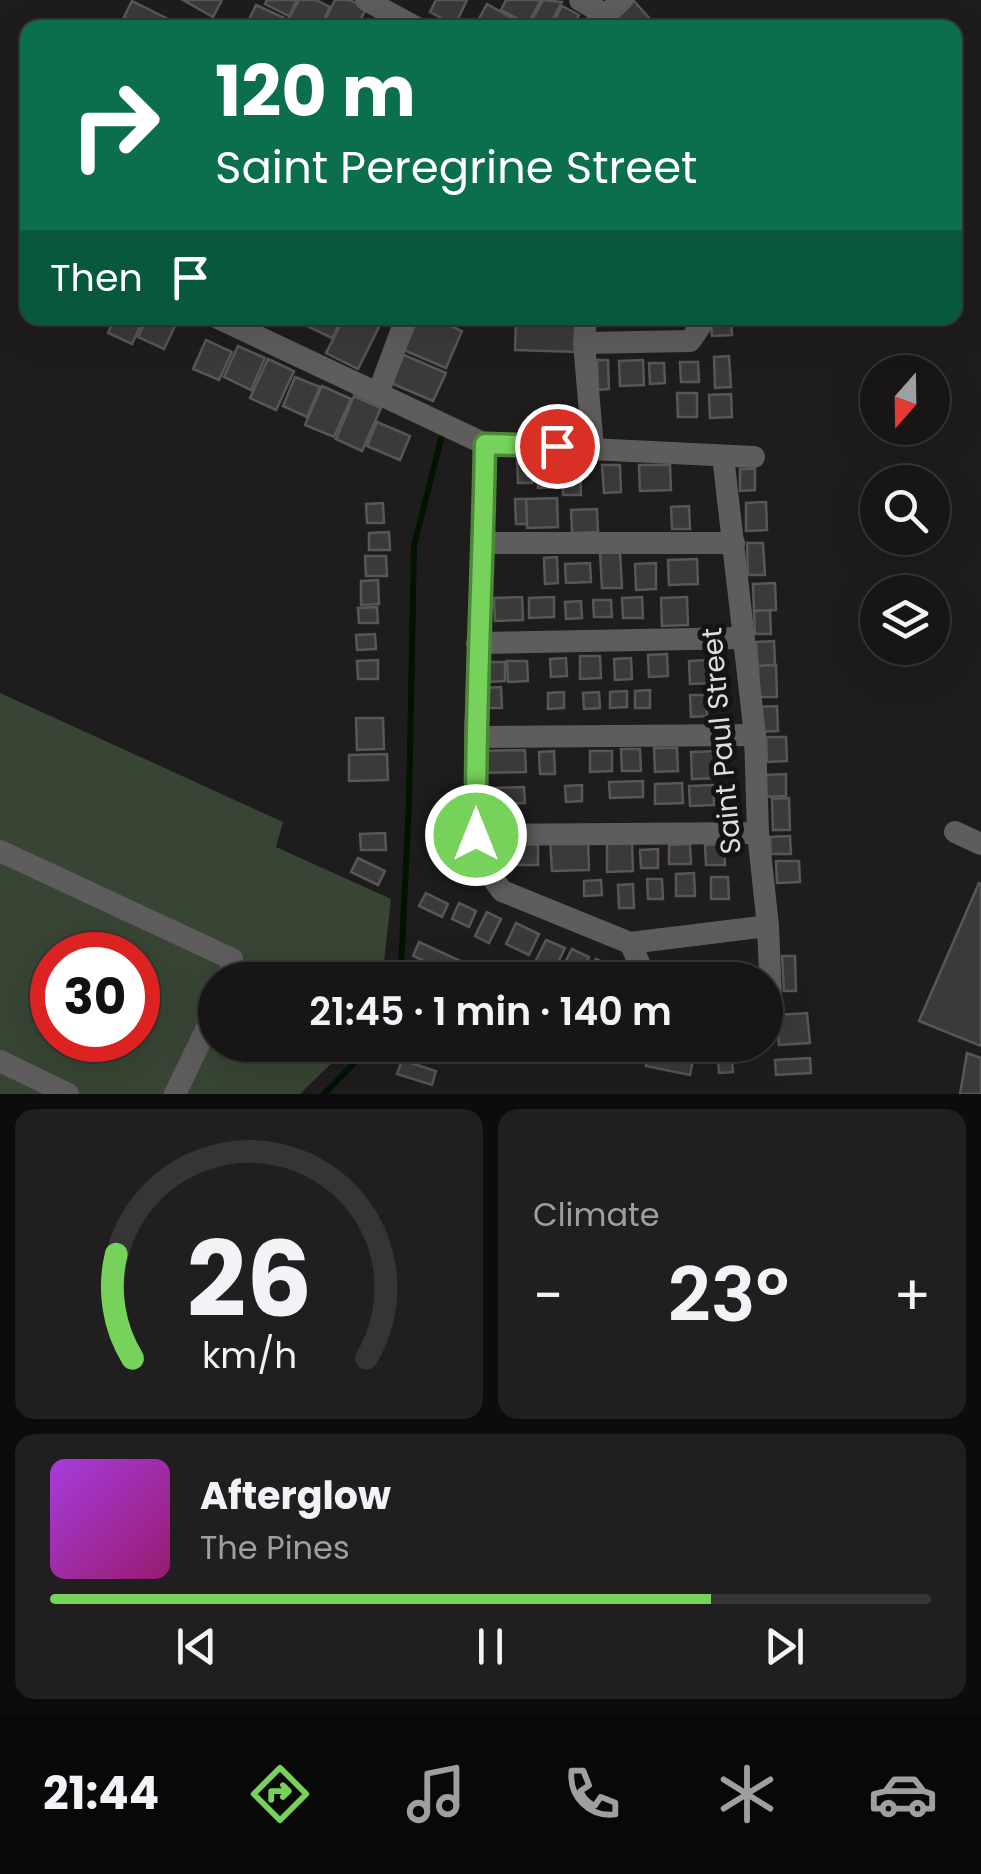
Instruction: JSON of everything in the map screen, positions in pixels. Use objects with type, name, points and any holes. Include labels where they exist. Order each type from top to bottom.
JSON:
[{"type":"street","points":[[366,0],[403,20]]},
{"type":"street","points":[[580,0],[606,14]]},
{"type":"street","points":[[233,325],[485,444],[754,458]]},
{"type":"street","points":[[378,394],[403,325]]},
{"type":"street","points":[[585,325],[593,448]]},
{"type":"street","points":[[584,343],[690,341],[701,325]]},
{"type":"street","points":[[485,444],[475,738],[476,835],[481,863],[502,891],[630,943],[768,926]]},
{"type":"street","name":"Saint Paul Street","points":[[724,456],[755,735],[768,962]]},
{"type":"street","points":[[484,544],[734,543]]},
{"type":"street","points":[[477,643],[742,638]]},
{"type":"street","points":[[475,738],[755,735]]},
{"type":"street","points":[[476,835],[758,832]]},
{"type":"street","points":[[955,832],[981,844]]},
{"type":"street","points":[[0,852],[232,962]]},
{"type":"street","points":[[630,943],[639,962]]},
{"type":"street","points":[[174,1094],[198,1045]]},
{"type":"street","points":[[0,1061],[68,1094]]},
{"type":"green space","points":[[0,693],[283,822],[276,847],[391,899],[384,962],[198,962],[198,1062],[333,1062],[300,1094],[0,1094]]},
{"type":"building","points":[[183,0],[222,0],[213,17]]},
{"type":"building","points":[[267,0],[297,0],[289,16],[265,4]]},
{"type":"building","points":[[299,0],[316,0],[330,7],[324,20],[289,18]]},
{"type":"building","points":[[335,0],[350,0],[366,9],[360,20],[325,20]]},
{"type":"building","points":[[436,0],[467,0],[457,20],[445,20],[430,12]]},
{"type":"building","points":[[506,0],[541,0],[530,20],[520,20],[501,10]]},
{"type":"building","points":[[543,0],[562,2],[552,20],[532,20]]},
{"type":"building","points":[[132,1],[168,19],[130,20],[124,17]]},
{"type":"building","points":[[634,1],[651,20],[613,20]]},
{"type":"building","points":[[487,4],[515,20],[478,20]]},
{"type":"building","points":[[256,5],[284,18],[283,20],[249,20]]},
{"type":"building","points":[[562,6],[579,15],[576,20],[554,20]]},
{"type":"building","points":[[112,325],[141,325],[132,344],[108,333]]},
{"type":"building","points":[[144,325],[176,325],[164,349],[138,337]]},
{"type":"building","points":[[308,325],[339,325],[332,338]]},
{"type":"building","points":[[340,325],[379,327],[358,369],[326,353]]},
{"type":"building","points":[[415,325],[448,325],[462,331],[446,368],[404,350]]},
{"type":"building","points":[[516,325],[578,325],[577,352],[515,350]]},
{"type":"building","points":[[711,325],[731,325],[732,335],[712,336]]},
{"type":"building","points":[[206,340],[232,352],[219,380],[193,369]]},
{"type":"building","points":[[238,346],[265,358],[251,390],[224,377]]},
{"type":"building","points":[[404,355],[446,373],[433,401],[391,383]]},
{"type":"building","points":[[729,356],[731,387],[715,388],[714,357]]},
{"type":"building","points":[[268,359],[294,371],[276,410],[250,398]]},
{"type":"building","points":[[597,360],[608,360],[609,389],[598,390]]},
{"type":"building","points":[[643,360],[644,385],[620,386],[619,361]]},
{"type":"building","points":[[680,362],[698,362],[699,382],[681,382]]},
{"type":"building","points":[[649,363],[664,363],[665,383],[650,384]]},
{"type":"building","points":[[295,377],[320,387],[307,417],[283,406]]},
{"type":"building","points":[[322,386],[351,399],[334,437],[305,425]]},
{"type":"building","points":[[677,393],[697,393],[697,417],[678,417]]},
{"type":"building","points":[[731,394],[732,417],[710,418],[709,395]]},
{"type":"building","points":[[354,396],[381,408],[362,451],[336,439]]},
{"type":"building","points":[[377,422],[410,436],[400,460],[367,446]]},
{"type":"building","points":[[517,456],[531,456],[532,483],[518,483]]},
{"type":"building","points":[[560,462],[561,487],[538,488],[537,463]]},
{"type":"building","points":[[562,465],[580,465],[581,495],[563,495]]},
{"type":"building","points":[[602,465],[620,465],[621,492],[604,493]]},
{"type":"building","points":[[639,465],[670,465],[671,490],[640,491]]},
{"type":"building","points":[[740,469],[755,469],[755,490],[740,491]]},
{"type":"building","points":[[557,498],[558,527],[527,528],[526,499]]},
{"type":"building","points":[[515,499],[526,499],[527,524],[516,524]]},
{"type":"building","points":[[766,502],[767,530],[746,531],[746,503]]},
{"type":"building","points":[[383,503],[384,523],[367,523],[366,504]]},
{"type":"building","points":[[689,506],[690,529],[672,529],[671,507]]},
{"type":"building","points":[[597,509],[598,532],[572,533],[571,510]]},
{"type":"building","points":[[389,532],[390,550],[369,550],[369,533]]},
{"type":"building","points":[[747,543],[763,543],[765,575],[748,575]]},
{"type":"building","points":[[620,552],[622,588],[602,588],[600,553]]},
{"type":"building","points":[[365,556],[386,556],[387,576],[366,576]]},
{"type":"building","points":[[557,557],[558,583],[545,584],[544,558]]},
{"type":"building","points":[[697,559],[698,584],[669,585],[668,560]]},
{"type":"building","points":[[590,563],[591,582],[566,583],[565,564]]},
{"type":"building","points":[[656,563],[656,589],[636,590],[635,564]]},
{"type":"building","points":[[378,580],[379,604],[361,605],[361,581]]},
{"type":"building","points":[[775,583],[776,610],[754,611],[753,584]]},
{"type":"building","points":[[522,597],[523,620],[495,621],[494,598]]},
{"type":"building","points":[[554,597],[554,617],[529,618],[529,598]]},
{"type":"building","points":[[642,597],[643,618],[623,618],[622,598]]},
{"type":"building","points":[[687,597],[688,625],[662,626],[661,598]]},
{"type":"building","points":[[593,600],[611,600],[612,617],[594,617]]},
{"type":"building","points":[[581,601],[582,618],[566,619],[565,602]]},
{"type":"building","points":[[377,607],[378,623],[359,623],[358,608]]},
{"type":"building","points":[[770,610],[771,634],[755,634],[754,611]]},
{"type":"building","points":[[375,634],[376,649],[357,650],[356,635]]},
{"type":"building","points":[[774,641],[775,665],[758,666],[756,642]]},
{"type":"building","points":[[667,654],[668,676],[649,677],[648,655]]},
{"type":"building","points":[[580,656],[600,656],[601,678],[580,679]]},
{"type":"building","points":[[566,658],[567,676],[551,677],[550,659]]},
{"type":"building","points":[[631,658],[632,679],[615,680],[614,659]]},
{"type":"building","points":[[378,660],[378,679],[358,679],[357,661]]},
{"type":"building","points":[[710,660],[711,683],[690,684],[689,661]]},
{"type":"building","points":[[507,661],[527,661],[528,681],[508,682]]},
{"type":"building","points":[[486,662],[505,662],[505,681],[486,682]]},
{"type":"building","points":[[776,665],[777,697],[759,697],[758,666]]},
{"type":"building","points":[[501,687],[502,708],[485,708],[484,688]]},
{"type":"building","points":[[650,690],[650,708],[635,708],[635,691]]},
{"type":"building","points":[[627,691],[627,707],[610,708],[610,692]]},
{"type":"building","points":[[564,692],[564,708],[548,709],[548,693]]},
{"type":"building","points":[[599,692],[600,708],[584,709],[583,693]]},
{"type":"building","points":[[690,695],[707,695],[707,716],[691,717]]},
{"type":"building","points":[[777,706],[778,731],[757,732],[756,707]]},
{"type":"building","points":[[356,718],[383,718],[384,749],[357,750]]},
{"type":"building","points":[[766,737],[786,737],[787,761],[767,762]]},
{"type":"building","points":[[654,748],[677,748],[678,771],[655,772]]},
{"type":"building","points":[[621,749],[640,749],[641,771],[622,771]]},
{"type":"building","points":[[525,750],[526,772],[481,773],[481,751]]},
{"type":"building","points":[[554,751],[555,774],[540,774],[539,752]]},
{"type":"building","points":[[590,751],[612,751],[612,771],[590,772]]},
{"type":"building","points":[[719,751],[720,778],[692,779],[691,752]]},
{"type":"building","points":[[387,754],[388,780],[349,781],[349,755]]},
{"type":"building","points":[[786,774],[786,796],[760,797],[760,775]]},
{"type":"building","points":[[643,781],[643,797],[610,798],[609,782]]},
{"type":"building","points":[[682,783],[683,803],[655,804],[655,784]]},
{"type":"building","points":[[582,785],[582,801],[566,802],[565,786]]},
{"type":"building","points":[[713,785],[714,805],[690,806],[689,786]]},
{"type":"building","points":[[524,787],[525,803],[491,804],[490,788]]},
{"type":"building","points":[[789,798],[790,830],[773,830],[772,799]]},
{"type":"building","points":[[457,815],[458,840],[434,841],[434,816]]},
{"type":"building","points":[[385,833],[386,850],[361,850],[360,834]]},
{"type":"building","points":[[790,836],[791,854],[771,854],[770,837]]},
{"type":"building","points":[[588,838],[589,870],[552,871],[550,839]]},
{"type":"building","points":[[512,839],[538,839],[538,865],[513,865]]},
{"type":"building","points":[[632,842],[633,871],[607,872],[607,843]]},
{"type":"building","points":[[690,844],[691,864],[669,864],[669,845]]},
{"type":"building","points":[[724,844],[725,865],[706,865],[705,845]]},
{"type":"building","points":[[658,849],[658,868],[641,868],[640,850]]},
{"type":"building","points":[[358,858],[385,871],[378,885],[351,872]]},
{"type":"building","points":[[776,861],[799,861],[800,882],[777,883]]},
{"type":"building","points":[[694,873],[695,896],[676,896],[676,874]]},
{"type":"building","points":[[711,877],[728,877],[729,899],[711,899]]},
{"type":"building","points":[[647,879],[662,879],[663,899],[648,899]]},
{"type":"building","points":[[601,880],[602,895],[584,896],[584,881]]},
{"type":"building","points":[[633,884],[634,908],[619,908],[618,885]]},
{"type":"building","points":[[981,884],[981,1046],[919,1021]]},
{"type":"building","points":[[426,893],[448,904],[442,917],[419,906]]},
{"type":"building","points":[[459,903],[476,911],[469,927],[452,919]]},
{"type":"building","points":[[487,912],[501,919],[489,943],[475,936]]},
{"type":"building","points":[[516,923],[539,934],[529,955],[506,944]]},
{"type":"building","points":[[546,940],[565,948],[558,962],[535,962]]},
{"type":"building","points":[[419,942],[463,962],[426,962],[413,956]]},
{"type":"building","points":[[572,949],[589,957],[587,962],[565,962]]},
{"type":"building","points":[[782,956],[795,956],[796,991],[784,991]]},
{"type":"building","points":[[807,1013],[810,1043],[783,1045],[783,1015]]},
{"type":"building","points":[[967,1053],[981,1058],[981,1094],[960,1094]]},
{"type":"building","points":[[810,1058],[811,1073],[776,1075],[775,1062]]},
{"type":"building","points":[[401,1062],[436,1071],[432,1085],[397,1074]]},
{"type":"building","points":[[647,1062],[693,1062],[690,1075],[646,1066]]},
{"type":"building","points":[[718,1062],[732,1062],[733,1072],[719,1073]]},
{"type":"waterway","points":[[401,962],[414,546],[441,439]]},
{"type":"waterway","points":[[324,1094],[355,1062]]},
{"type":"route","points":[[476,835],[477,643],[484,544],[485,444],[557,446]]}]
